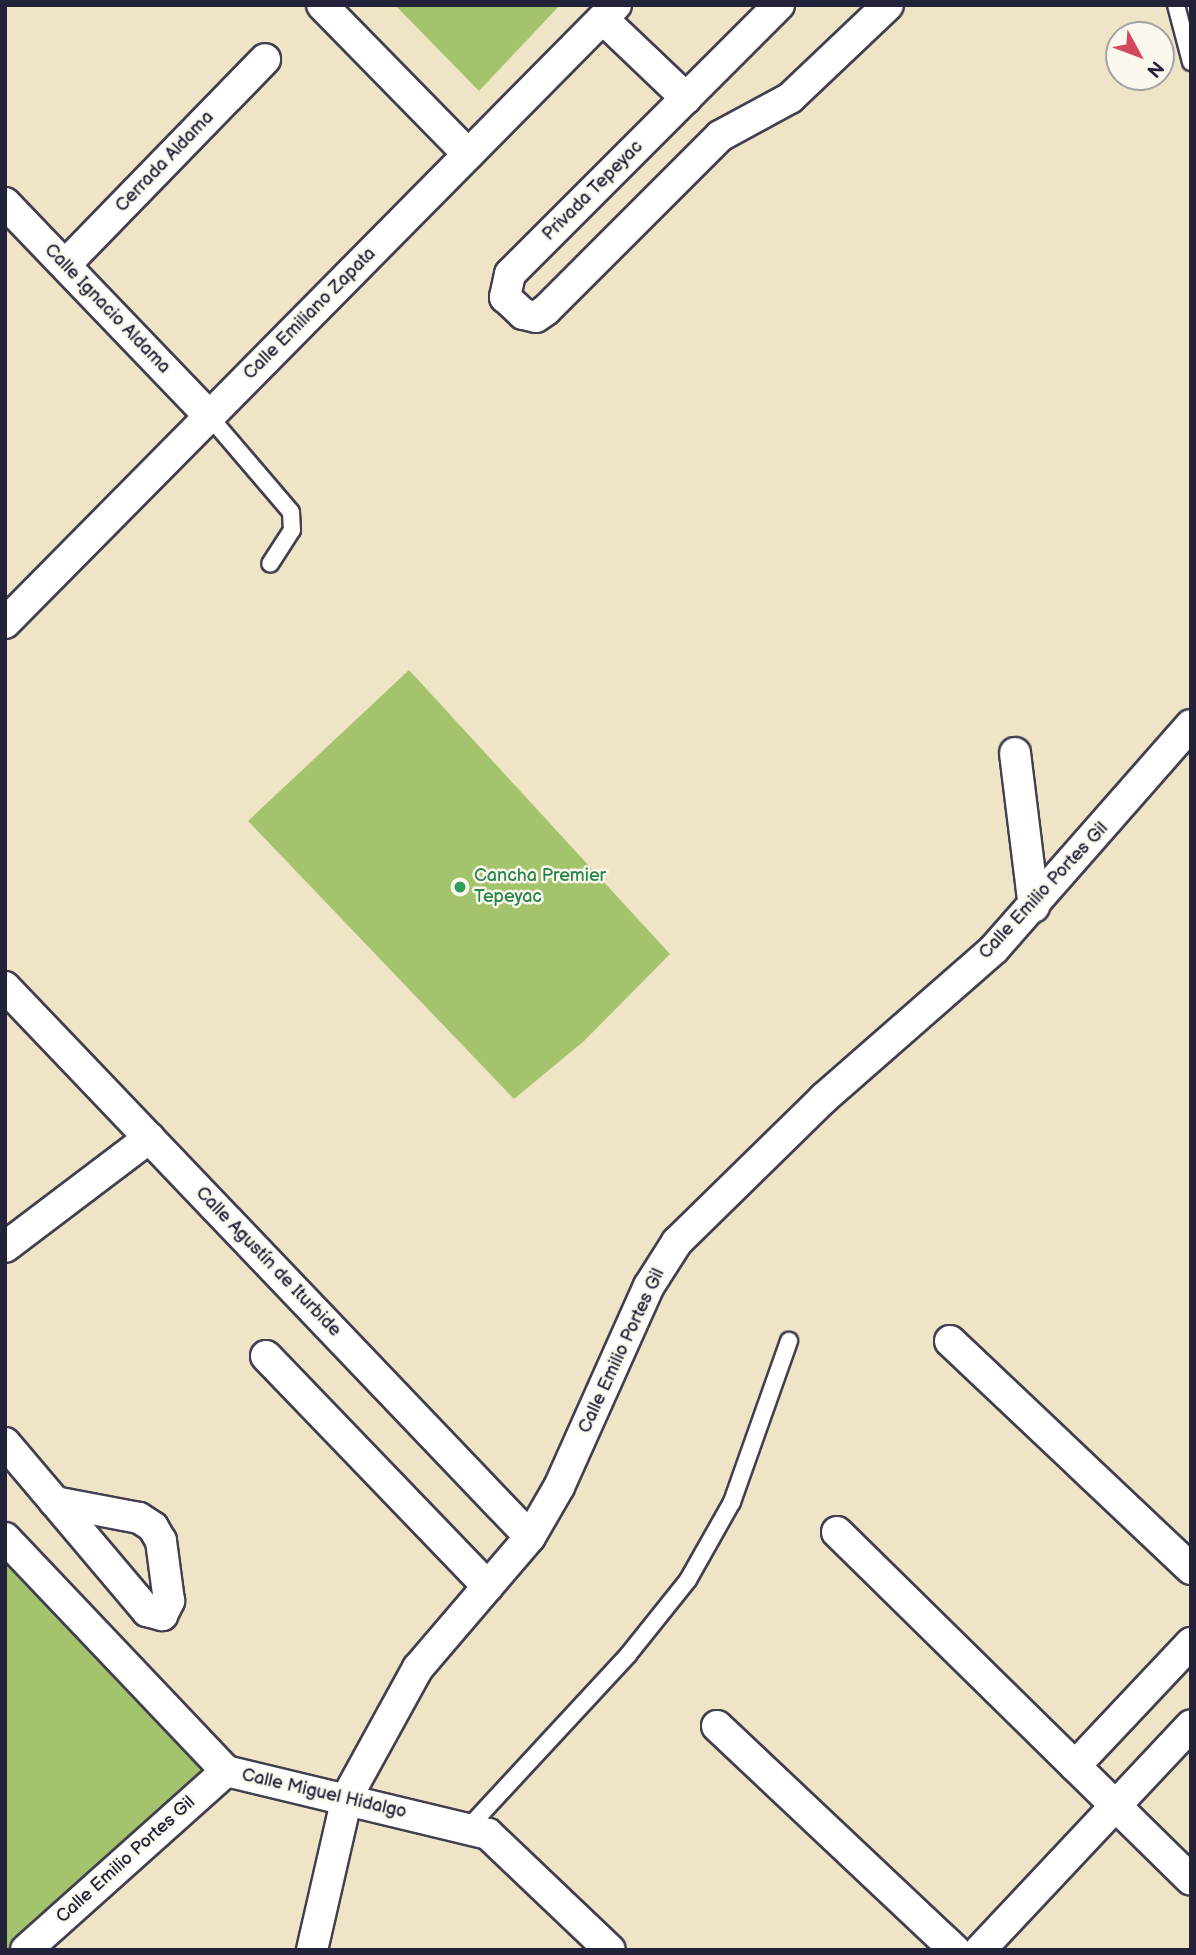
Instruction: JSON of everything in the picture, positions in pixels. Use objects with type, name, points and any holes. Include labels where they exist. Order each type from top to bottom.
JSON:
[{"type":"street","points":[[322,5],[468,154]]},
{"type":"street","name":"Privada Tepeyac","points":[[779,5],[510,274],[504,287],[505,297],[523,314],[536,317],[546,310],[720,136],[790,98],[888,5]]},
{"type":"street","points":[[609,12],[686,98]]},
{"type":"street","name":"Calle Emiliano Zapata","points":[[5,623],[609,12]]},
{"type":"street","name":"Cerrada Aldama","points":[[65,265],[265,59]]},
{"type":"street","name":"Calle Ignacio Aldama","points":[[5,203],[209,416]]},
{"type":"street","name":"Calle Emilio Portes Gil","points":[[312,1950],[347,1797],[418,1668],[530,1537],[559,1487],[649,1286],[677,1242],[824,1098],[994,949],[1034,907],[1191,725]]},
{"type":"street","points":[[1015,753],[1034,907]]},
{"type":"street","name":"Calle Agustín de Iturbide","points":[[5,987],[530,1537]]},
{"type":"street","points":[[5,1247],[149,1138]]},
{"type":"street","points":[[950,1341],[1191,1569]]},
{"type":"street","points":[[266,1356],[488,1587]]},
{"type":"street","points":[[5,1443],[55,1503]]},
{"type":"street","points":[[837,1532],[1191,1880]]},
{"type":"street","name":"Calle Miguel Hidalgo","points":[[5,1538],[226,1771],[347,1797],[488,1834],[610,1950]]},
{"type":"street","points":[[1075,1766],[1191,1643]]},
{"type":"street","points":[[980,1950],[1191,1725]]},
{"type":"street","points":[[717,1726],[955,1950]]},
{"type":"street","name":"Calle Emilio Portes Gil","points":[[26,1950],[226,1771]]},
{"type":"lane","points":[[1176,5],[1191,62]]},
{"type":"lane","points":[[209,416],[291,512],[292,530],[270,564]]},
{"type":"lane","points":[[467,1829],[628,1655],[688,1580],[732,1502],[789,1341]]},
{"type":"green space","points":[[395,5],[560,5],[479,91]]},
{"type":"green space","name":"Cancha Premier Tepeyac","points":[[409,670],[670,954],[584,1041],[514,1099],[248,821]]},
{"type":"green space","points":[[5,1538],[226,1771],[20,1950],[5,1950]]},
{"type":"place","name":"Cancha Premier Tepeyac","points":[[460,887]]}]
